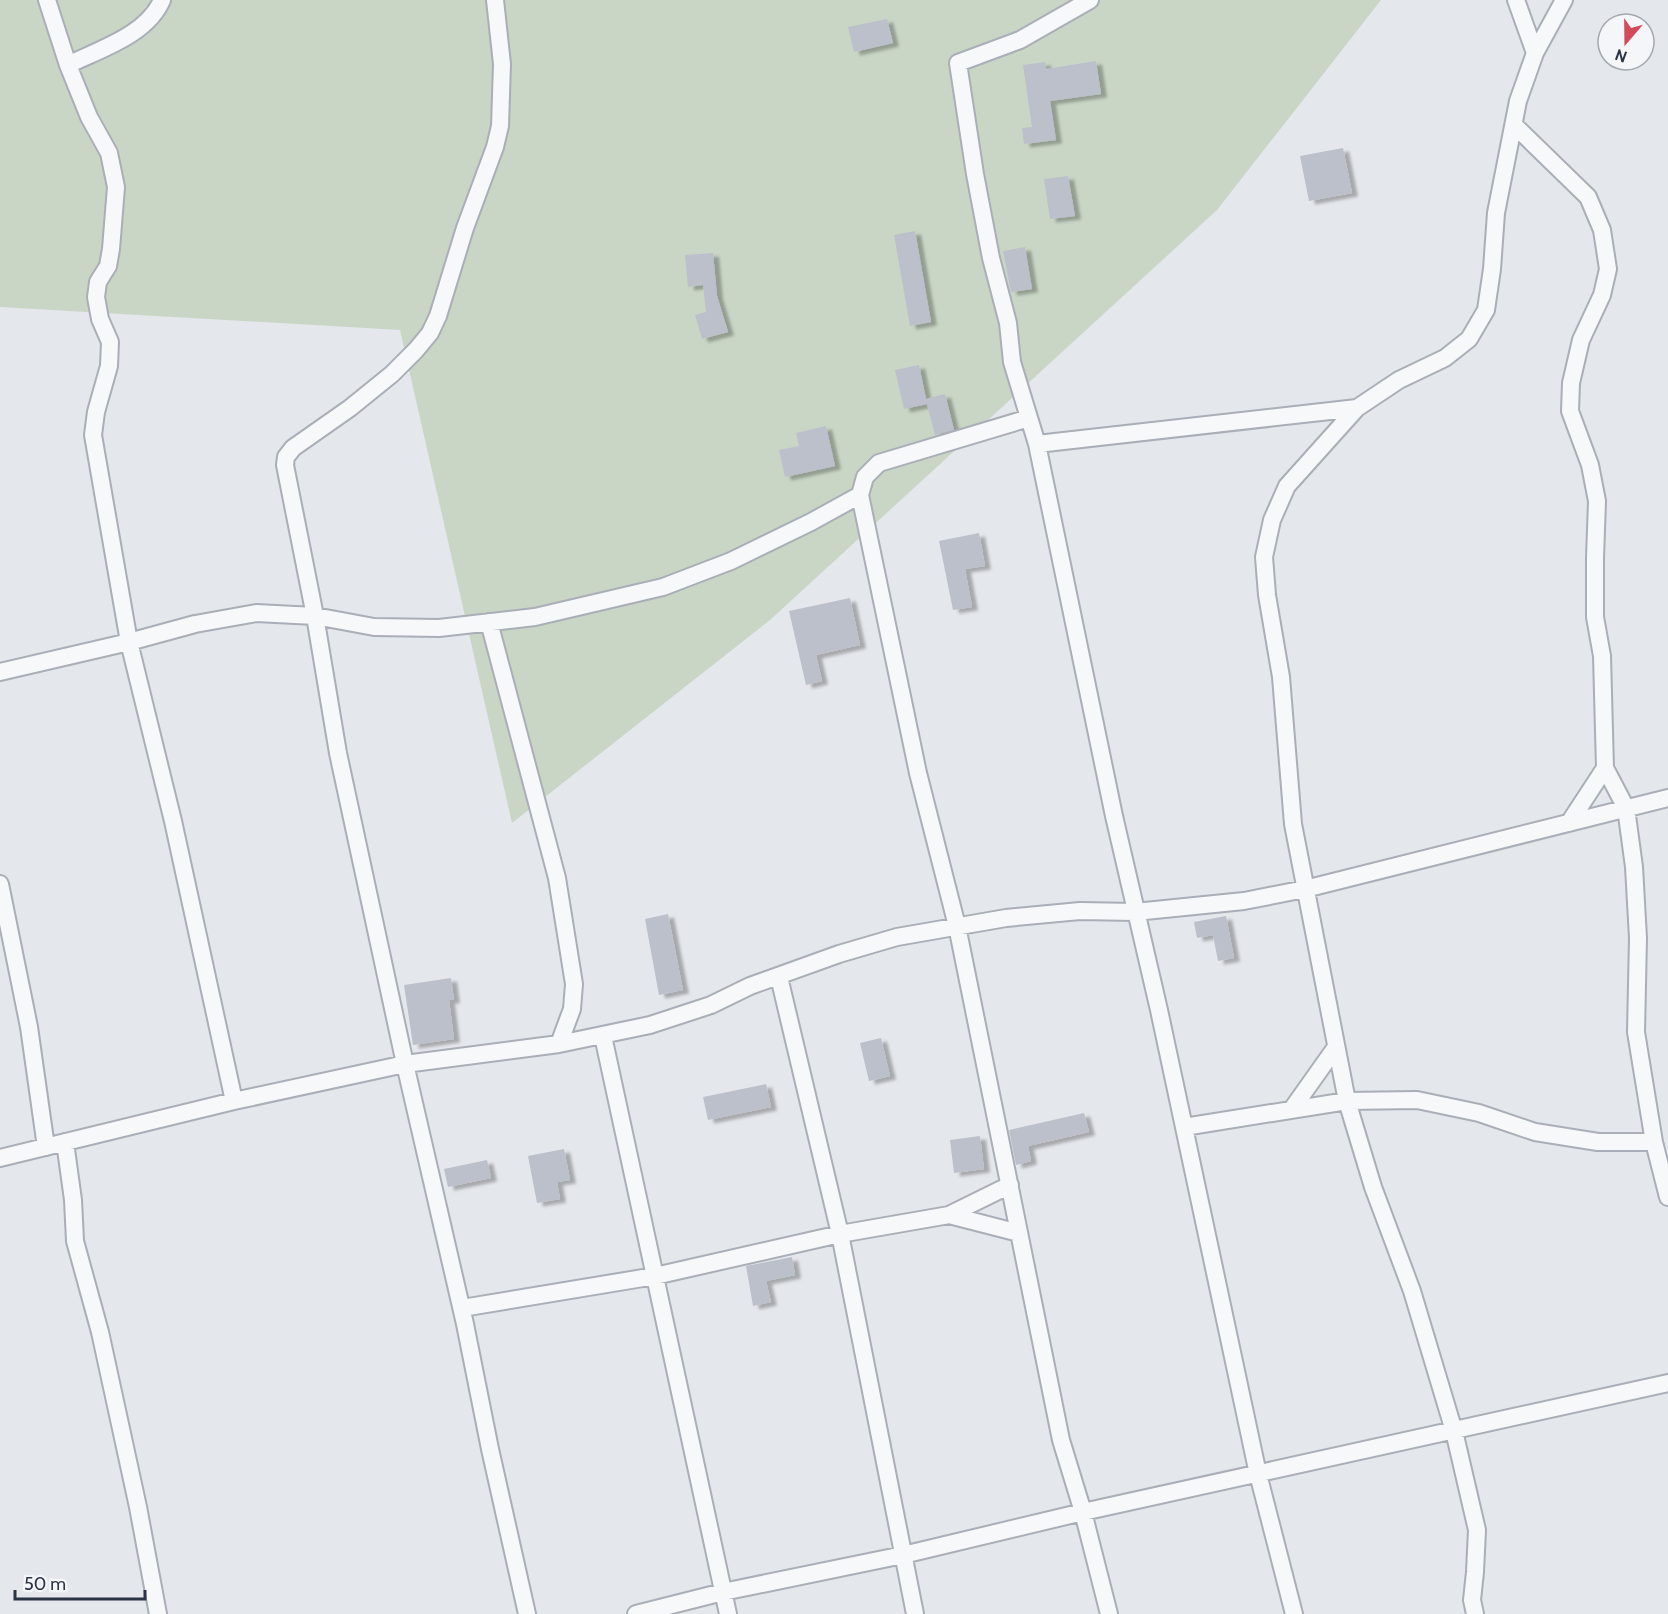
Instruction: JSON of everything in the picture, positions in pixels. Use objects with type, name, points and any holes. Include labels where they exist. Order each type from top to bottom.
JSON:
[{"type":"street","points":[[47,0],[68,65],[89,117],[109,153],[116,187],[108,267],[98,282],[96,297],[100,319],[110,342],[109,366],[96,412],[93,435],[129,642],[172,821],[234,1101]]},
{"type":"street","points":[[68,65],[137,30],[153,16],[162,0]]},
{"type":"street","points":[[495,0],[502,64],[500,126],[438,316],[423,341],[392,374],[350,408],[293,448],[286,457],[285,465],[315,616],[338,753],[528,1614]]},
{"type":"street","points":[[1090,0],[1020,40],[958,63],[975,174],[991,258],[1008,324],[1012,362],[1037,444],[1135,912],[1159,1010],[1258,1474],[1294,1614]]},
{"type":"street","points":[[1516,0],[1535,54]]},
{"type":"street","points":[[1475,1614],[1472,1600],[1477,1530],[1454,1431],[1412,1291],[1373,1187],[1347,1101],[1336,1047],[1293,824],[1281,677],[1267,595],[1264,557],[1272,520],[1287,486],[1357,408],[1399,380],[1445,358],[1461,346],[1469,339],[1486,310],[1496,213],[1518,101],[1535,54],[1564,0]]},
{"type":"street","points":[[1514,125],[1588,197],[1602,230],[1608,269],[1602,295],[1581,340],[1571,383],[1570,411],[1590,465],[1597,501],[1595,617],[1602,656],[1605,768],[1626,808],[1634,867],[1638,938],[1636,1032],[1654,1142],[1668,1197]]},
{"type":"street","points":[[1037,444],[1357,408]]},
{"type":"street","points":[[1029,418],[879,463],[865,477],[860,495],[918,773],[957,926],[1061,1440],[1083,1512],[1108,1614]]},
{"type":"street","points":[[0,672],[195,624],[256,613],[315,616],[375,627],[439,628],[535,617],[663,587],[731,561],[860,495]]},
{"type":"street","points":[[489,622],[557,878],[574,984],[572,1010],[559,1044]]},
{"type":"street","points":[[1569,823],[1605,768]]},
{"type":"street","points":[[0,1158],[234,1101],[405,1064],[559,1044],[650,1026],[711,1005],[750,986],[839,954],[897,937],[957,926],[1080,911],[1135,912],[1244,901],[1305,889],[1668,798]]},
{"type":"street","points":[[0,884],[29,1027],[46,1147]]},
{"type":"street","points":[[779,977],[840,1234],[915,1614]]},
{"type":"street","points":[[603,1036],[728,1614]]},
{"type":"street","points":[[1292,1109],[1336,1047]]},
{"type":"street","points":[[1184,1127],[1347,1101],[1416,1100],[1479,1113],[1535,1132],[1598,1142],[1654,1142]]},
{"type":"street","points":[[65,1142],[75,1241],[100,1332],[158,1614]]},
{"type":"street","points":[[462,1308],[655,1276],[840,1234],[949,1215],[1010,1185]]},
{"type":"street","points":[[949,1215],[1019,1233]]},
{"type":"street","points":[[636,1614],[723,1592],[903,1555],[1083,1512],[1668,1383]]},
{"type":"green space","points":[[0,0],[1381,0],[1217,210],[770,620],[512,823],[400,330],[0,307]]},
{"type":"building","points":[[887,19],[893,43],[854,52],[848,27]]},
{"type":"building","points":[[1096,61],[1101,94],[1050,101],[1056,140],[1024,144],[1022,128],[1032,127],[1023,65],[1045,62],[1046,69]]},
{"type":"building","points":[[1343,148],[1352,193],[1309,201],[1300,156]]},
{"type":"building","points":[[1068,176],[1075,216],[1050,219],[1044,179]]},
{"type":"building","points":[[915,231],[931,322],[910,326],[894,235]]},
{"type":"building","points":[[1025,247],[1032,289],[1011,292],[1003,251]]},
{"type":"building","points":[[713,253],[717,296],[728,332],[702,339],[695,315],[706,312],[703,285],[688,287],[685,255]]},
{"type":"building","points":[[919,365],[926,399],[945,394],[954,430],[935,435],[926,400],[927,404],[904,409],[895,370]]},
{"type":"building","points":[[826,426],[835,466],[785,477],[779,450],[799,446],[796,433]]},
{"type":"building","points":[[979,533],[985,566],[965,569],[972,607],[953,610],[939,541]]},
{"type":"building","points":[[850,598],[860,645],[816,655],[822,681],[806,685],[789,611]]},
{"type":"building","points":[[668,914],[683,990],[659,995],[645,919]]},
{"type":"building","points":[[1226,916],[1234,958],[1218,961],[1213,935],[1197,938],[1194,922]]},
{"type":"building","points":[[451,978],[454,1000],[449,1000],[454,1039],[413,1045],[404,985]]},
{"type":"building","points":[[881,1038],[890,1076],[869,1081],[860,1043]]},
{"type":"building","points":[[766,1084],[771,1107],[708,1120],[703,1097]]},
{"type":"building","points":[[1084,1113],[1089,1132],[1028,1146],[1031,1161],[1016,1165],[1009,1130]]},
{"type":"building","points":[[980,1136],[984,1169],[954,1173],[950,1140]]},
{"type":"building","points":[[564,1149],[570,1180],[557,1182],[560,1199],[537,1203],[528,1156]]},
{"type":"building","points":[[487,1160],[491,1178],[448,1187],[444,1169]]},
{"type":"building","points":[[792,1257],[795,1275],[766,1281],[771,1302],[753,1306],[746,1266]]}]
